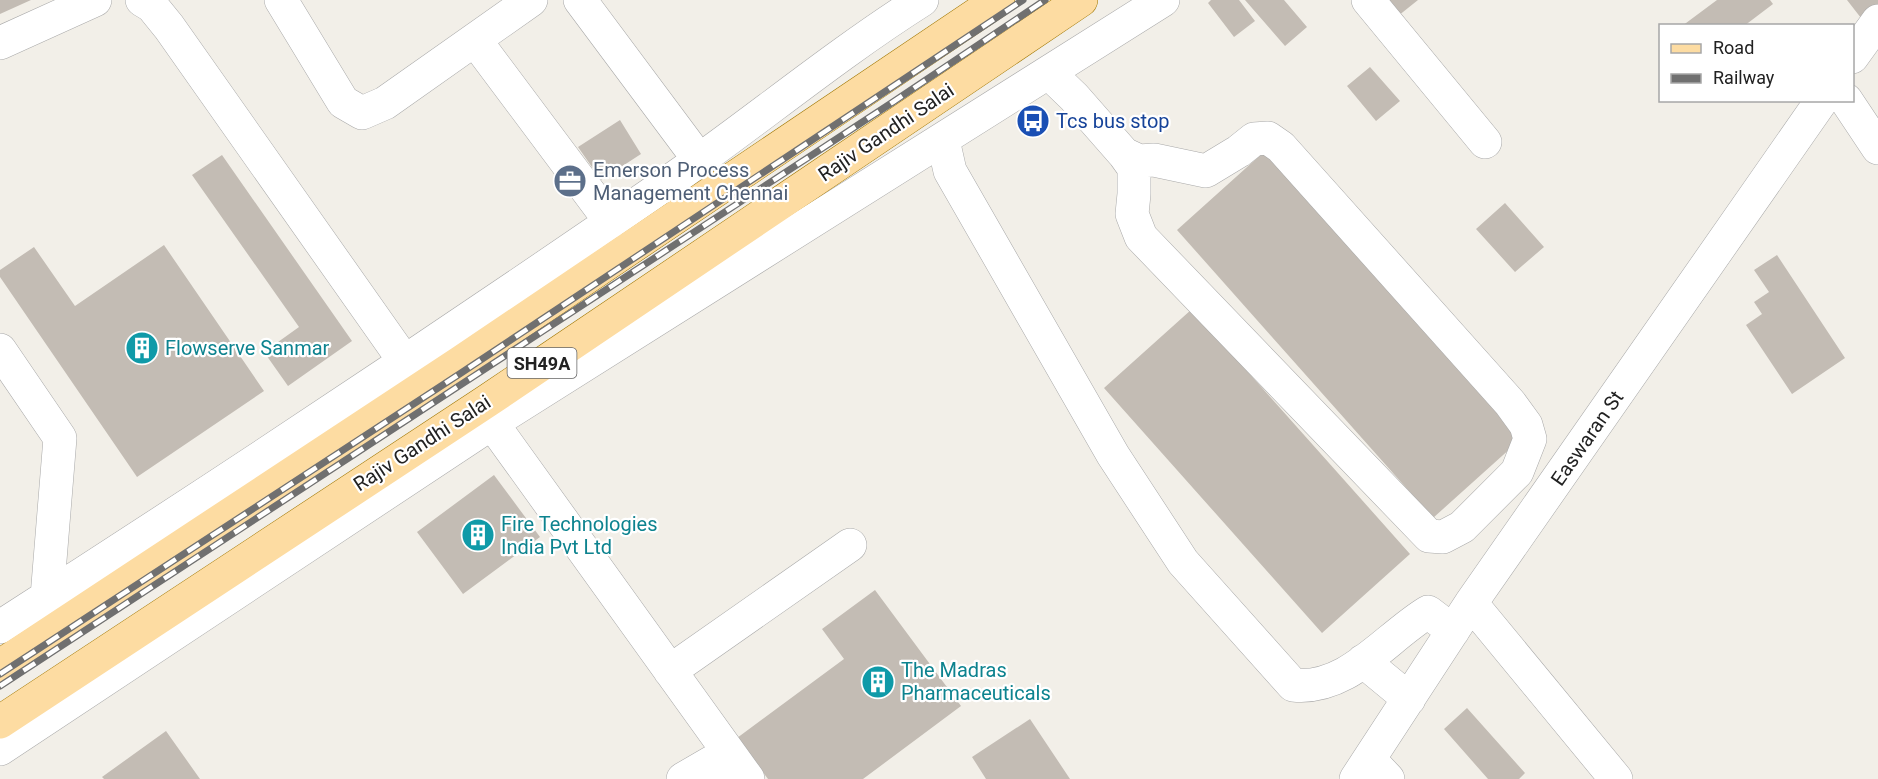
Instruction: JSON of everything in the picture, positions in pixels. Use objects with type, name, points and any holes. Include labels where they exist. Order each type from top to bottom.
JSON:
[{"type":"main road","name":"SH49A","points":[[0,666],[461,362],[998,0]]},
{"type":"main road","name":"Rajiv Gandhi Salai","points":[[0,722],[496,394],[1081,0]]},
{"type":"street","points":[[0,43],[94,0]]},
{"type":"street","points":[[142,0],[152,6],[169,27],[405,362]]},
{"type":"street","points":[[281,0],[343,102],[362,112],[385,103],[531,0]]},
{"type":"street","points":[[580,0],[700,161]]},
{"type":"street","points":[[0,627],[405,362],[611,222],[700,161],[880,27],[922,0]]},
{"type":"street","points":[[0,749],[492,423],[1049,73],[1128,10],[1163,0]]},
{"type":"street","points":[[1368,0],[1485,142]]},
{"type":"street","points":[[1854,54],[1878,21]]},
{"type":"street","points":[[475,40],[611,222]]},
{"type":"street","points":[[1049,73],[1074,97],[1134,168],[1132,214],[1141,237],[1429,536],[1443,537],[1462,527],[1517,472],[1530,439],[1526,425],[1502,394],[1281,147],[1268,138],[1254,139],[1232,157],[1206,171],[1154,160],[1139,161],[1124,154]]},
{"type":"street","name":"Easwaran St","points":[[1366,775],[1409,699],[1471,603],[1821,102]]},
{"type":"street","points":[[1847,102],[1878,148]]},
{"type":"street","points":[[943,140],[950,171],[1113,455],[1183,562],[1293,686],[1307,687],[1325,684],[1355,668],[1428,612],[1453,631]]},
{"type":"street","points":[[0,350],[60,438],[47,597]]},
{"type":"street","points":[[492,423],[748,779]]},
{"type":"street","points":[[670,671],[850,545]]},
{"type":"street","points":[[1471,603],[1616,779]]},
{"type":"street","points":[[1363,661],[1409,699]]},
{"type":"street","points":[[683,779],[714,761],[726,779]]},
{"type":"building","points":[[0,0],[31,0],[0,14]]},
{"type":"building","points":[[1211,0],[1239,0],[1255,21],[1234,37],[1208,3]]},
{"type":"building","points":[[1245,0],[1284,0],[1307,27],[1285,46]]},
{"type":"building","points":[[1385,0],[1418,0],[1398,16]]},
{"type":"building","points":[[1717,0],[1770,0],[1773,4],[1747,24],[1685,24]]},
{"type":"building","points":[[1847,0],[1878,0],[1878,5],[1861,18]]},
{"type":"building","points":[[1370,67],[1400,101],[1376,121],[1347,86]]},
{"type":"building","points":[[620,120],[641,154],[601,180],[578,147]]},
{"type":"building","points":[[1266,150],[1522,438],[1433,518],[1177,230]]},
{"type":"building","points":[[222,155],[352,341],[288,386],[264,352],[299,327],[192,175]]},
{"type":"building","points":[[1505,203],[1544,247],[1515,272],[1476,229]]},
{"type":"building","name":"Flowserve Sanmar","points":[[164,245],[264,391],[137,477],[0,277],[0,270],[34,247],[75,306]]},
{"type":"building","points":[[1777,255],[1845,358],[1792,394],[1746,325],[1762,314],[1754,302],[1769,292],[1754,270]]},
{"type":"building","points":[[1192,309],[1410,554],[1322,633],[1104,388]]},
{"type":"building","name":"Fire Technologies India Pvt Ltd","points":[[494,475],[540,537],[463,594],[417,532]]},
{"type":"building","name":"The Madras Pharmaceuticals","points":[[875,590],[961,706],[863,779],[768,779],[737,738],[844,659],[822,629]]},
{"type":"building","points":[[1467,708],[1525,773],[1519,779],[1488,779],[1444,729]]},
{"type":"building","points":[[1030,719],[1070,779],[986,779],[972,757]]},
{"type":"building","points":[[166,731],[200,779],[104,779],[102,777]]},
{"type":"railway","points":[[0,674],[461,373],[1023,0]]},
{"type":"railway","points":[[0,686],[893,102],[1045,0]]},
{"type":"place","name":"Tcs bus stop","points":[[1033,121]]},
{"type":"place","name":"Emerson Process Management Chennai","points":[[570,181]]},
{"type":"place","name":"Flowserve Sanmar","points":[[142,348]]},
{"type":"place","name":"Fire Technologies India Pvt Ltd","points":[[478,535]]},
{"type":"place","name":"The Madras Pharmaceuticals","points":[[878,682]]}]
